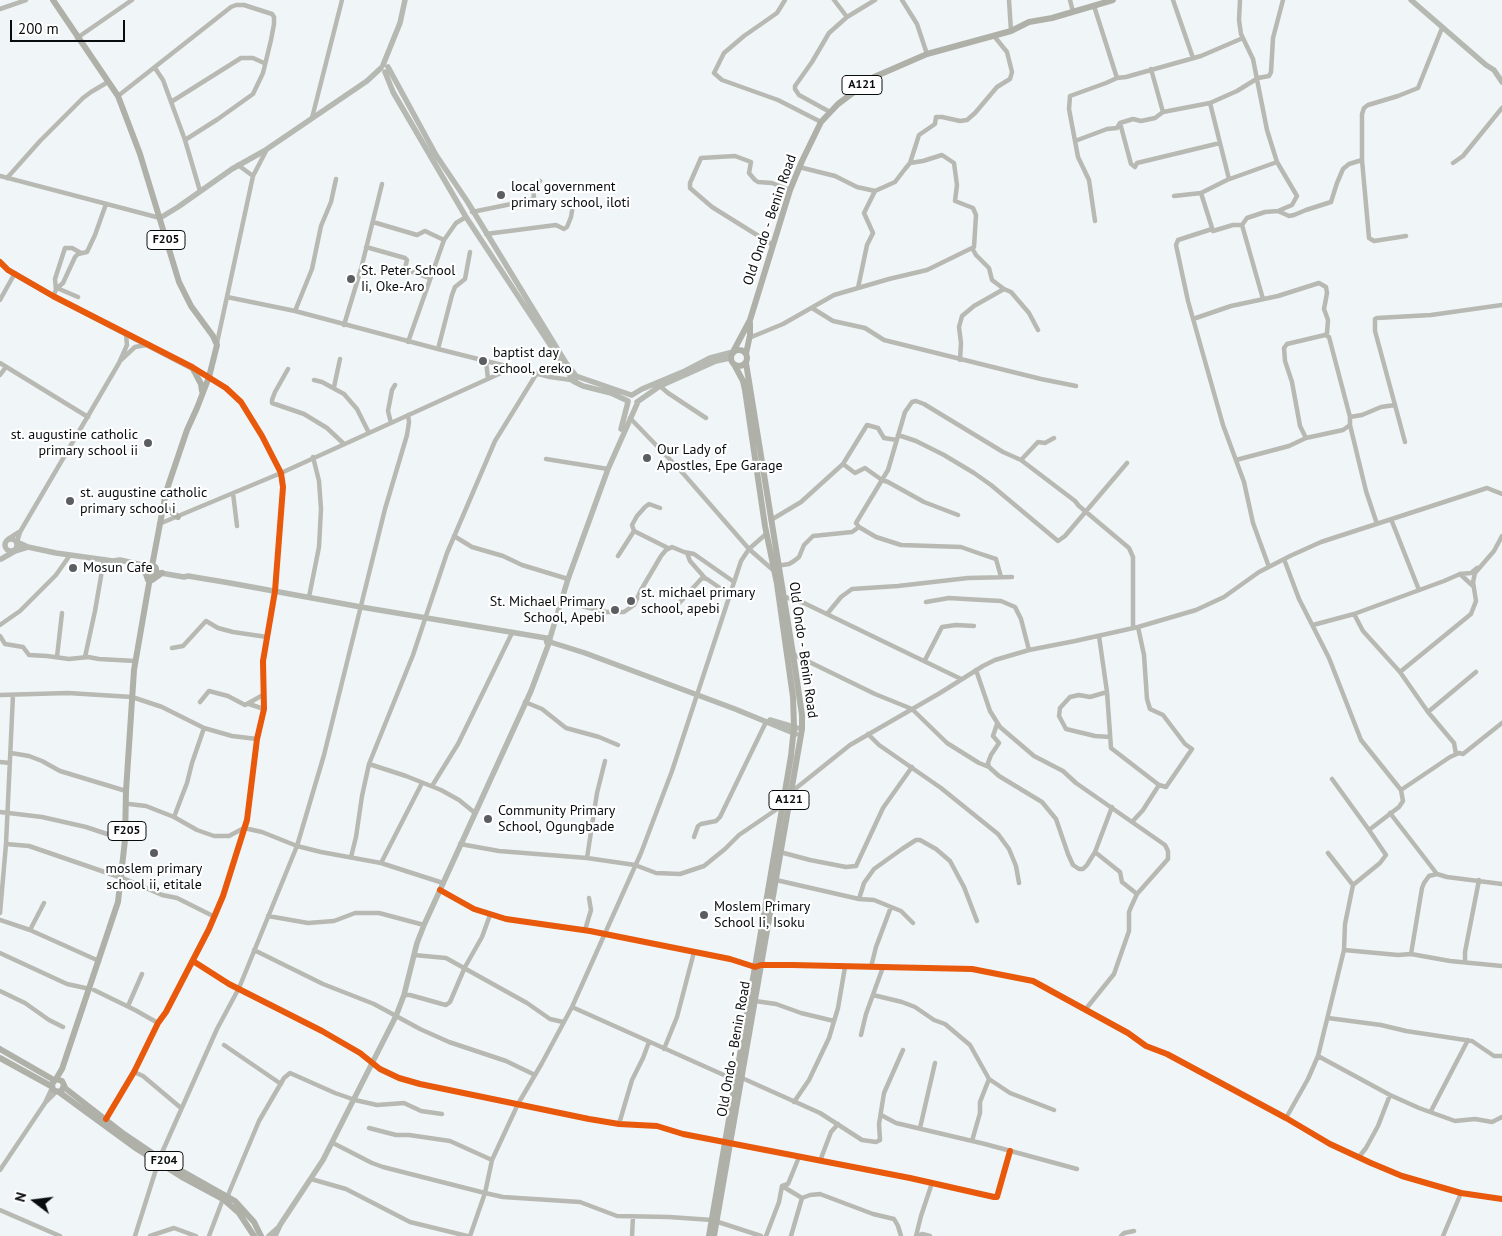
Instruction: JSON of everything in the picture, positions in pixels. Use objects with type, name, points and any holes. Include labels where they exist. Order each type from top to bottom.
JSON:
[{"type":"main road","name":"F205","points":[[53,0],[118,96],[140,154],[176,272],[184,292],[217,345],[209,376],[185,436],[164,498],[154,569],[135,661],[129,804],[120,909],[57,1085]]},
{"type":"main road","name":"Old Ondo - Benin Road","points":[[709,1236],[714,1221],[728,1142],[783,805],[801,732],[802,715],[785,597],[766,534],[745,390],[740,375],[732,363],[732,354],[750,320],[790,190],[799,167],[821,122],[830,112],[866,82],[888,70],[927,54],[1011,31],[1029,22],[1052,18],[1113,0]]},
{"type":"main road","name":"Old Ondo - Benin Road","points":[[738,1079],[755,1002],[758,966],[776,880],[794,730],[793,697],[775,568],[771,520],[746,363],[750,338],[750,320]]},
{"type":"main road","points":[[732,354],[742,350],[746,354]]},
{"type":"main road","points":[[735,366],[741,366],[746,363]]},
{"type":"main road","points":[[192,367],[202,384],[202,395]]},
{"type":"main road","name":"F205","points":[[161,524],[166,508],[169,486]]},
{"type":"main road","points":[[166,508],[178,517]]},
{"type":"main road","points":[[141,566],[154,569]]},
{"type":"main road","points":[[141,566],[150,582]]},
{"type":"main road","name":"F205","points":[[92,989],[116,909],[123,878],[126,791],[133,698],[150,582]]},
{"type":"main road","name":"F204","points":[[0,1050],[57,1085],[127,1143],[239,1204],[250,1217],[261,1236]]},
{"type":"main road","name":"F204","points":[[0,1058],[66,1088],[159,1160]]},
{"type":"main road","name":"F204","points":[[226,1197],[254,1236]]},
{"type":"main road","name":"Old Ondo - Benin Road","points":[[714,1221],[714,1236]]},
{"type":"street","points":[[0,9],[26,0]]},
{"type":"street","points":[[77,38],[132,0]]},
{"type":"street","points":[[312,118],[342,0]]},
{"type":"street","points":[[0,176],[160,218],[384,69],[400,23],[405,0]]},
{"type":"street","points":[[785,0],[778,13],[724,52],[714,73],[722,80],[778,100],[821,122]]},
{"type":"street","points":[[834,0],[847,17]]},
{"type":"street","points":[[830,112],[799,95],[795,89],[798,80],[812,62],[829,33],[847,17],[875,0]]},
{"type":"street","points":[[902,0],[917,24],[927,54]]},
{"type":"street","points":[[1010,0],[1011,31]]},
{"type":"street","points":[[1070,0],[1073,12]]},
{"type":"street","points":[[1173,0],[1193,58]]},
{"type":"street","points":[[1240,0],[1239,20],[1243,38],[1253,59],[1258,78],[1261,104],[1277,162],[1297,196],[1292,205],[1278,211],[1265,212],[1247,218],[1242,225]]},
{"type":"street","points":[[1075,141],[1107,129],[1117,128],[1120,123],[1133,119],[1141,121],[1155,118],[1163,112],[1210,103],[1237,91],[1258,78],[1266,77],[1272,72],[1273,38],[1283,0]]},
{"type":"street","points":[[1411,0],[1494,70],[1502,82]]},
{"type":"street","points":[[118,96],[224,13],[239,4],[272,14],[274,17],[271,40],[264,62],[263,73],[253,94],[185,140]]},
{"type":"street","points":[[1094,6],[1117,78]]},
{"type":"street","points":[[1406,236],[1374,240],[1369,238],[1362,160],[1362,114],[1364,108],[1418,88],[1442,28]]},
{"type":"street","points":[[799,167],[835,176],[857,187],[875,191],[895,182],[910,163],[919,136],[935,124],[936,117],[967,120],[997,87],[1010,79],[1012,72],[1007,52],[994,36]]},
{"type":"street","points":[[1095,221],[1089,180],[1080,163],[1075,141],[1069,109],[1070,96],[1117,78],[1211,52],[1243,38]]},
{"type":"street","points":[[171,102],[241,58],[253,58],[264,62]]},
{"type":"street","points":[[155,68],[163,80],[185,140],[200,191]]},
{"type":"street","points":[[384,69],[573,377]]},
{"type":"street","points":[[275,1236],[280,1225],[333,1143],[396,1016],[404,995],[424,924],[528,695],[608,468],[637,403],[637,396],[630,398],[583,386],[573,377],[466,216],[393,92],[384,69]]},
{"type":"street","points":[[1151,69],[1163,112]]},
{"type":"street","points":[[1494,70],[1502,71]]},
{"type":"street","points":[[7,178],[40,141],[83,98],[108,82]]},
{"type":"street","points":[[1210,103],[1229,179]]},
{"type":"street","points":[[1453,163],[1464,156],[1502,108]]},
{"type":"street","points":[[1120,123],[1131,164],[1135,167],[1137,163],[1220,143]]},
{"type":"street","points":[[217,345],[253,176],[268,147]]},
{"type":"street","points":[[750,338],[783,324],[834,295],[928,270],[974,246],[976,215],[973,208],[955,201],[957,186],[954,163],[942,155],[910,163]]},
{"type":"street","points":[[774,245],[712,207],[690,188],[690,183],[701,158],[735,156],[751,162],[749,173],[754,180],[772,183],[790,190]]},
{"type":"street","points":[[1278,211],[1294,216],[1331,202],[1336,183],[1343,169],[1349,164],[1362,160]]},
{"type":"street","points":[[1174,196],[1201,193],[1229,179],[1277,162]]},
{"type":"street","points":[[238,165],[253,176]]},
{"type":"street","points":[[295,311],[312,269],[321,226],[331,202],[336,179]]},
{"type":"street","points":[[472,212],[531,200],[534,197],[533,187],[540,181]]},
{"type":"street","points":[[344,325],[382,184]]},
{"type":"street","points":[[858,288],[866,245],[873,233],[864,213],[875,191]]},
{"type":"street","points":[[1201,193],[1212,229]]},
{"type":"street","points":[[486,234],[556,225],[564,229],[567,227],[571,217],[574,198]]},
{"type":"street","points":[[55,291],[63,283],[75,257],[87,252],[106,204]]},
{"type":"street","points":[[408,342],[444,240],[456,223],[466,216]]},
{"type":"street","points":[[373,222],[417,235],[425,231],[444,240]]},
{"type":"street","points":[[1242,225],[1233,225],[1214,231],[1212,229],[1176,242],[1188,301],[1223,425],[1247,493],[1251,517],[1269,567]]},
{"type":"street","points":[[1242,225],[1263,299]]},
{"type":"street","points":[[366,247],[405,258],[407,260],[405,268],[407,270],[430,278]]},
{"type":"street","points":[[55,291],[55,279],[65,248],[72,248],[81,253]]},
{"type":"street","points":[[972,248],[978,259],[990,268],[992,280],[1011,292],[1029,312],[1038,330]]},
{"type":"street","points":[[438,349],[452,295],[455,286],[465,278],[470,252]]},
{"type":"street","points":[[0,262],[15,273],[55,291],[126,335],[209,376],[226,388],[241,402],[262,436],[281,473],[283,487],[275,591],[263,661],[264,709],[257,739],[247,820],[223,896],[209,929],[166,1012],[158,1023],[134,1072],[106,1119]]},
{"type":"street","points":[[0,300],[15,273]]},
{"type":"street","points":[[1193,319],[1231,306],[1319,283],[1326,287],[1327,293],[1324,309],[1328,320],[1327,333],[1325,335]]},
{"type":"street","points":[[960,360],[961,343],[959,327],[962,316],[974,306],[1004,289]]},
{"type":"street","points":[[55,291],[78,297]]},
{"type":"street","points":[[227,298],[295,311],[512,368],[573,377]]},
{"type":"street","points":[[1404,442],[1375,331],[1375,319],[1502,305]]},
{"type":"street","points":[[812,308],[833,321],[865,328],[884,340],[960,360],[1076,386]]},
{"type":"street","points":[[15,551],[20,532],[119,363],[127,345],[126,335]]},
{"type":"street","points":[[1325,335],[1329,337],[1331,342],[1366,492],[1377,524]]},
{"type":"street","points":[[1306,438],[1300,426],[1292,382],[1285,361],[1284,348],[1287,344],[1325,335]]},
{"type":"street","points":[[119,363],[128,352],[146,344]]},
{"type":"street","points":[[630,398],[632,405],[637,403],[660,386],[732,354]]},
{"type":"street","points":[[615,450],[630,398],[642,389],[710,358],[732,354]]},
{"type":"street","points":[[334,387],[340,359]]},
{"type":"street","points":[[486,361],[488,379]]},
{"type":"street","points":[[0,363],[88,417]]},
{"type":"street","points":[[0,375],[6,367]]},
{"type":"street","points":[[161,524],[281,473],[512,368]]},
{"type":"street","points":[[288,369],[275,392],[272,403],[304,414],[327,428],[344,444]]},
{"type":"street","points":[[351,857],[369,764],[427,617],[430,602],[454,536],[495,441],[537,373]]},
{"type":"street","points":[[314,380],[334,387],[344,394],[357,409],[369,433]]},
{"type":"street","points":[[391,423],[388,411],[392,390],[395,385]]},
{"type":"street","points":[[660,386],[706,418]]},
{"type":"street","points":[[1001,577],[996,559],[961,547],[901,545],[876,537],[858,527],[856,523],[888,470],[905,412],[912,402],[916,401],[924,404],[1003,452],[1020,460],[1075,501],[1120,540],[1133,556],[1133,628]]},
{"type":"street","points":[[1350,418],[1395,405]]},
{"type":"street","points":[[135,1236],[159,1160],[217,1029],[239,988],[297,846],[324,755],[385,509],[407,435],[408,414]]},
{"type":"street","points":[[630,418],[681,471],[749,549],[775,568],[799,557],[804,545],[813,536],[852,532],[858,527]]},
{"type":"street","points":[[771,520],[801,502],[843,464],[867,425],[878,428],[884,438],[916,441],[974,473],[1058,541],[1065,536],[1127,463]]},
{"type":"street","points":[[1236,460],[1280,449],[1306,438],[1343,430],[1350,425]]},
{"type":"street","points":[[1020,460],[1038,442],[1045,443],[1054,438]]},
{"type":"street","points":[[309,597],[316,565],[321,518],[321,492],[313,458]]},
{"type":"street","points":[[546,459],[608,468]]},
{"type":"street","points":[[843,464],[856,473],[865,468],[882,480],[924,502],[958,515]]},
{"type":"street","points":[[787,795],[850,745],[940,693],[961,678],[995,660],[1029,650],[1138,627],[1210,605],[1269,567],[1321,542],[1487,488],[1502,494]]},
{"type":"street","points":[[233,493],[237,526]]},
{"type":"street","points":[[660,508],[649,504],[645,507],[632,525],[634,531],[668,548],[672,547],[694,554],[734,582]]},
{"type":"street","points":[[1391,519],[1420,590]]},
{"type":"street","points":[[618,556],[634,531]]},
{"type":"street","points":[[1,559],[5,543],[20,532]]},
{"type":"street","points":[[312,1178],[346,1189],[410,1222],[469,1236],[485,1193],[492,1160],[518,1104],[536,1075],[572,1006],[656,815],[743,557],[766,534]]},
{"type":"street","points":[[454,536],[472,547],[568,579]]},
{"type":"street","points":[[1313,625],[1354,614],[1460,574],[1471,572],[1478,568],[1494,550],[1502,536]]},
{"type":"street","points":[[0,540],[12,539],[28,547],[141,566]]},
{"type":"street","points":[[3,547],[9,551],[15,551]]},
{"type":"street","points":[[1,559],[15,551],[28,547]]},
{"type":"street","points":[[561,602],[606,612],[624,612],[634,605],[641,590],[668,548]]},
{"type":"street","points":[[688,553],[690,561],[705,578],[730,595]]},
{"type":"street","points":[[0,625],[20,611],[56,575],[70,555]]},
{"type":"street","points":[[84,657],[104,559]]},
{"type":"street","points":[[1284,559],[1299,599],[1329,658],[1361,740],[1401,790],[1402,804],[1369,830]]},
{"type":"street","points":[[1400,672],[1468,617],[1476,605],[1474,578],[1478,568]]},
{"type":"street","points":[[154,569],[548,640],[763,720],[801,732]]},
{"type":"street","points":[[1460,574],[1474,586]]},
{"type":"street","points":[[827,614],[841,597],[852,589],[968,578],[1012,577]]},
{"type":"street","points":[[673,610],[698,580],[705,578]]},
{"type":"street","points":[[785,597],[798,600],[961,678]]},
{"type":"street","points":[[926,602],[949,598],[965,598],[1000,601],[1015,607],[1021,619],[1029,650]]},
{"type":"street","points":[[57,657],[62,613]]},
{"type":"street","points":[[1354,614],[1363,631],[1400,672],[1428,712],[1454,743],[1456,754]]},
{"type":"street","points":[[172,648],[183,646],[206,621],[218,628],[233,632],[267,637]]},
{"type":"street","points":[[925,660],[942,627],[956,625],[974,626]]},
{"type":"street","points":[[1099,636],[1113,750],[1124,756],[1159,785],[1166,788],[1192,749],[1185,744],[1163,716],[1150,709],[1147,699],[1144,655],[1138,627]]},
{"type":"street","points":[[432,786],[458,744],[512,633]]},
{"type":"street","points":[[0,636],[5,644],[23,647],[28,655],[135,661]]},
{"type":"street","points":[[794,654],[875,694],[912,708],[947,743],[989,767],[999,776],[1042,802],[1056,818],[1068,854],[1077,868],[1083,869],[1090,862],[1112,807]]},
{"type":"street","points":[[976,670],[990,712],[997,724],[1034,756],[1063,771],[1076,783],[1165,845],[1168,851],[1168,859],[1137,894],[1129,912],[1129,931],[1114,974],[1085,1010]]},
{"type":"street","points":[[1428,712],[1476,672]]},
{"type":"street","points":[[200,702],[209,692],[228,696],[245,705],[249,704],[264,709]]},
{"type":"street","points":[[1107,692],[1090,696],[1079,695],[1070,697],[1060,708],[1059,716],[1066,729],[1095,736],[1110,737]]},
{"type":"street","points":[[0,695],[68,693],[133,698],[162,707],[204,728],[232,736],[257,739]]},
{"type":"street","points":[[0,913],[8,813],[13,695]]},
{"type":"street","points":[[249,704],[263,695]]},
{"type":"street","points":[[525,702],[542,709],[566,728],[599,737],[618,745]]},
{"type":"street","points":[[694,837],[698,826],[716,821],[720,817],[763,720]]},
{"type":"street","points":[[1401,790],[1456,754],[1463,754],[1502,722]]},
{"type":"street","points":[[989,767],[991,755],[999,743],[993,736],[997,724]]},
{"type":"street","points":[[174,817],[204,728]]},
{"type":"street","points":[[868,734],[878,745],[941,788],[998,834],[1010,849],[1019,883]]},
{"type":"street","points":[[10,753],[29,756],[60,771],[126,791]]},
{"type":"street","points":[[0,762],[10,763]]},
{"type":"street","points":[[587,858],[597,793],[605,762]]},
{"type":"street","points":[[369,764],[432,786],[459,800],[475,813]]},
{"type":"street","points":[[780,852],[846,867],[856,866],[883,808],[912,767]]},
{"type":"street","points":[[1286,1118],[1293,1109],[1318,1056],[1344,950],[1345,924],[1353,885],[1380,864],[1386,855],[1332,780]]},
{"type":"street","points":[[381,863],[422,783]]},
{"type":"street","points":[[1132,822],[1143,810],[1159,785]]},
{"type":"street","points":[[129,804],[146,806],[214,836],[229,836],[244,828],[262,832],[297,846],[381,863],[443,883]]},
{"type":"street","points":[[460,844],[499,851],[587,858],[635,865],[656,873],[680,874],[704,866],[739,835],[783,805]]},
{"type":"street","points":[[0,812],[42,817],[86,827],[125,840]]},
{"type":"street","points":[[1390,814],[1437,874]]},
{"type":"street","points":[[859,899],[864,883],[874,869],[916,840],[920,840],[936,849],[950,861],[964,887],[977,922]]},
{"type":"street","points":[[6,844],[29,846],[123,878],[162,895],[178,898],[213,916]]},
{"type":"street","points":[[1095,852],[1120,872],[1122,882],[1137,894]]},
{"type":"street","points":[[1328,853],[1353,885]]},
{"type":"street","points":[[1412,954],[1424,882],[1429,876],[1437,874],[1502,884]]},
{"type":"street","points":[[776,880],[859,899],[874,900],[892,907],[913,923]]},
{"type":"street","points":[[1465,962],[1465,952],[1479,880]]},
{"type":"street","points":[[440,890],[474,909],[506,919],[585,930],[758,966],[972,969],[1007,975],[1039,984],[1128,1033],[1146,1046],[1167,1054],[1330,1144],[1402,1176],[1461,1193],[1502,1199]]},
{"type":"street","points":[[585,930],[591,910],[589,898]]},
{"type":"street","points":[[30,930],[44,903]]},
{"type":"street","points":[[871,967],[876,947],[892,907]]},
{"type":"street","points":[[268,916],[308,923],[334,921],[355,913],[379,913],[424,924]]},
{"type":"street","points":[[404,995],[446,1005],[450,1002],[465,967],[482,937],[490,914]]},
{"type":"street","points":[[0,920],[30,930],[99,961]]},
{"type":"street","points":[[254,950],[323,984],[374,1004],[407,1024],[449,1042],[506,1061],[536,1075]]},
{"type":"street","points":[[1344,950],[1398,955],[1412,954],[1502,966]]},
{"type":"street","points":[[664,1049],[677,1017],[694,952]]},
{"type":"street","points":[[0,953],[67,984],[92,989],[158,1023]]},
{"type":"street","points":[[414,955],[446,958],[527,1003],[550,1019],[563,1022]]},
{"type":"street","points":[[193,961],[229,984],[322,1031],[360,1053],[380,1069],[408,1081],[619,1124],[657,1126],[683,1134],[910,1178],[996,1198],[1010,1151]]},
{"type":"street","points":[[794,1102],[815,1067],[834,1021],[845,967]]},
{"type":"street","points":[[860,1035],[882,967]]},
{"type":"street","points":[[128,1006],[142,974]]},
{"type":"street","points":[[0,991],[25,1003],[63,1028]]},
{"type":"street","points":[[872,995],[915,1007],[954,1030],[970,1044],[989,1079],[1010,1092],[1054,1110]]},
{"type":"street","points":[[755,1002],[781,1006],[834,1021]]},
{"type":"street","points":[[572,1006],[664,1049],[820,1113],[862,1140],[876,1142],[880,1140],[879,1124],[882,1115],[884,1093],[895,1072],[903,1050]]},
{"type":"street","points":[[1328,1018],[1468,1040],[1494,1056],[1502,1056]]},
{"type":"street","points":[[1431,1112],[1468,1040]]},
{"type":"street","points":[[619,1124],[632,1080],[649,1042]]},
{"type":"street","points":[[224,1045],[281,1084]]},
{"type":"street","points":[[1318,1056],[1390,1095],[1431,1112],[1460,1121],[1492,1122],[1502,1117]]},
{"type":"street","points":[[920,1128],[935,1064]]},
{"type":"street","points":[[134,1072],[148,1080],[181,1108]]},
{"type":"street","points":[[209,1236],[259,1121],[290,1072],[355,1100],[378,1105],[404,1103],[421,1111],[442,1114]]},
{"type":"street","points":[[972,1141],[980,1113],[980,1102],[989,1079]]},
{"type":"street","points":[[0,1170],[2,1163],[57,1085]]},
{"type":"street","points":[[1359,1157],[1378,1126],[1390,1095]]},
{"type":"street","points":[[882,1115],[896,1123],[1077,1169]]},
{"type":"street","points":[[820,1161],[831,1132],[838,1124]]},
{"type":"street","points":[[369,1128],[396,1135],[409,1134],[450,1141],[492,1160]]},
{"type":"street","points":[[333,1143],[383,1167],[485,1193],[580,1202],[617,1216],[669,1217],[714,1221],[761,1236]]},
{"type":"street","points":[[782,1186],[788,1184],[799,1157]]},
{"type":"street","points":[[930,1236],[922,1234],[917,1236],[921,1216],[932,1183]]},
{"type":"street","points":[[782,1186],[802,1198]]},
{"type":"street","points":[[766,1236],[779,1202],[782,1186]]},
{"type":"street","points":[[1443,1236],[1461,1193]]},
{"type":"street","points":[[802,1198],[820,1194],[873,1214],[894,1219],[900,1236]]},
{"type":"street","points":[[791,1236],[802,1198]]},
{"type":"street","points":[[0,1210],[60,1236]]},
{"type":"street","points":[[632,1236],[633,1217]]},
{"type":"street","points":[[269,1236],[280,1225]]},
{"type":"street","points":[[150,1236],[174,1228],[196,1236]]},
{"type":"street","points":[[1121,1236],[1124,1233],[1134,1231]]},
{"type":"cycle path","points":[[0,262],[8,270],[53,296],[192,367],[226,388],[241,402],[262,436],[281,473],[283,487],[275,591],[263,661],[264,709],[257,739],[247,820],[223,896],[209,929],[166,1012],[158,1023],[134,1072],[106,1119]]},
{"type":"cycle path","points":[[440,890],[474,909],[506,919],[590,931],[730,959],[755,967],[761,965],[792,965],[972,969],[1033,981],[1128,1033],[1146,1046],[1167,1054],[1330,1144],[1402,1176],[1461,1193],[1502,1199]]},
{"type":"cycle path","points":[[193,961],[229,984],[322,1031],[360,1053],[380,1069],[399,1078],[420,1084],[589,1119],[619,1124],[657,1126],[683,1134],[910,1178],[994,1197],[997,1197],[1010,1151]]},
{"type":"place","name":"local government primary school, iloti","points":[[501,195]]},
{"type":"place","name":"St. Peter School Ii, Oke-Aro","points":[[351,279]]},
{"type":"place","name":"baptist day school, ereko","points":[[483,361]]},
{"type":"place","name":"st. augustine catholic primary school ii","points":[[148,443]]},
{"type":"place","name":"Our Lady of Apostles, Epe Garage","points":[[647,458]]},
{"type":"place","name":"st. augustine catholic primary school i","points":[[70,501]]},
{"type":"place","name":"Mosun Cafe","points":[[73,568]]},
{"type":"place","name":"st. michael primary school, apebi","points":[[631,601]]},
{"type":"place","name":"St. Michael Primary School, Apebi","points":[[615,610]]},
{"type":"place","name":"Community Primary School, Ogungbade","points":[[488,819]]},
{"type":"place","name":"moslem primary school ii, etitale","points":[[154,853]]},
{"type":"place","name":"Moslem Primary School Ii, Isoku","points":[[704,915]]}]
